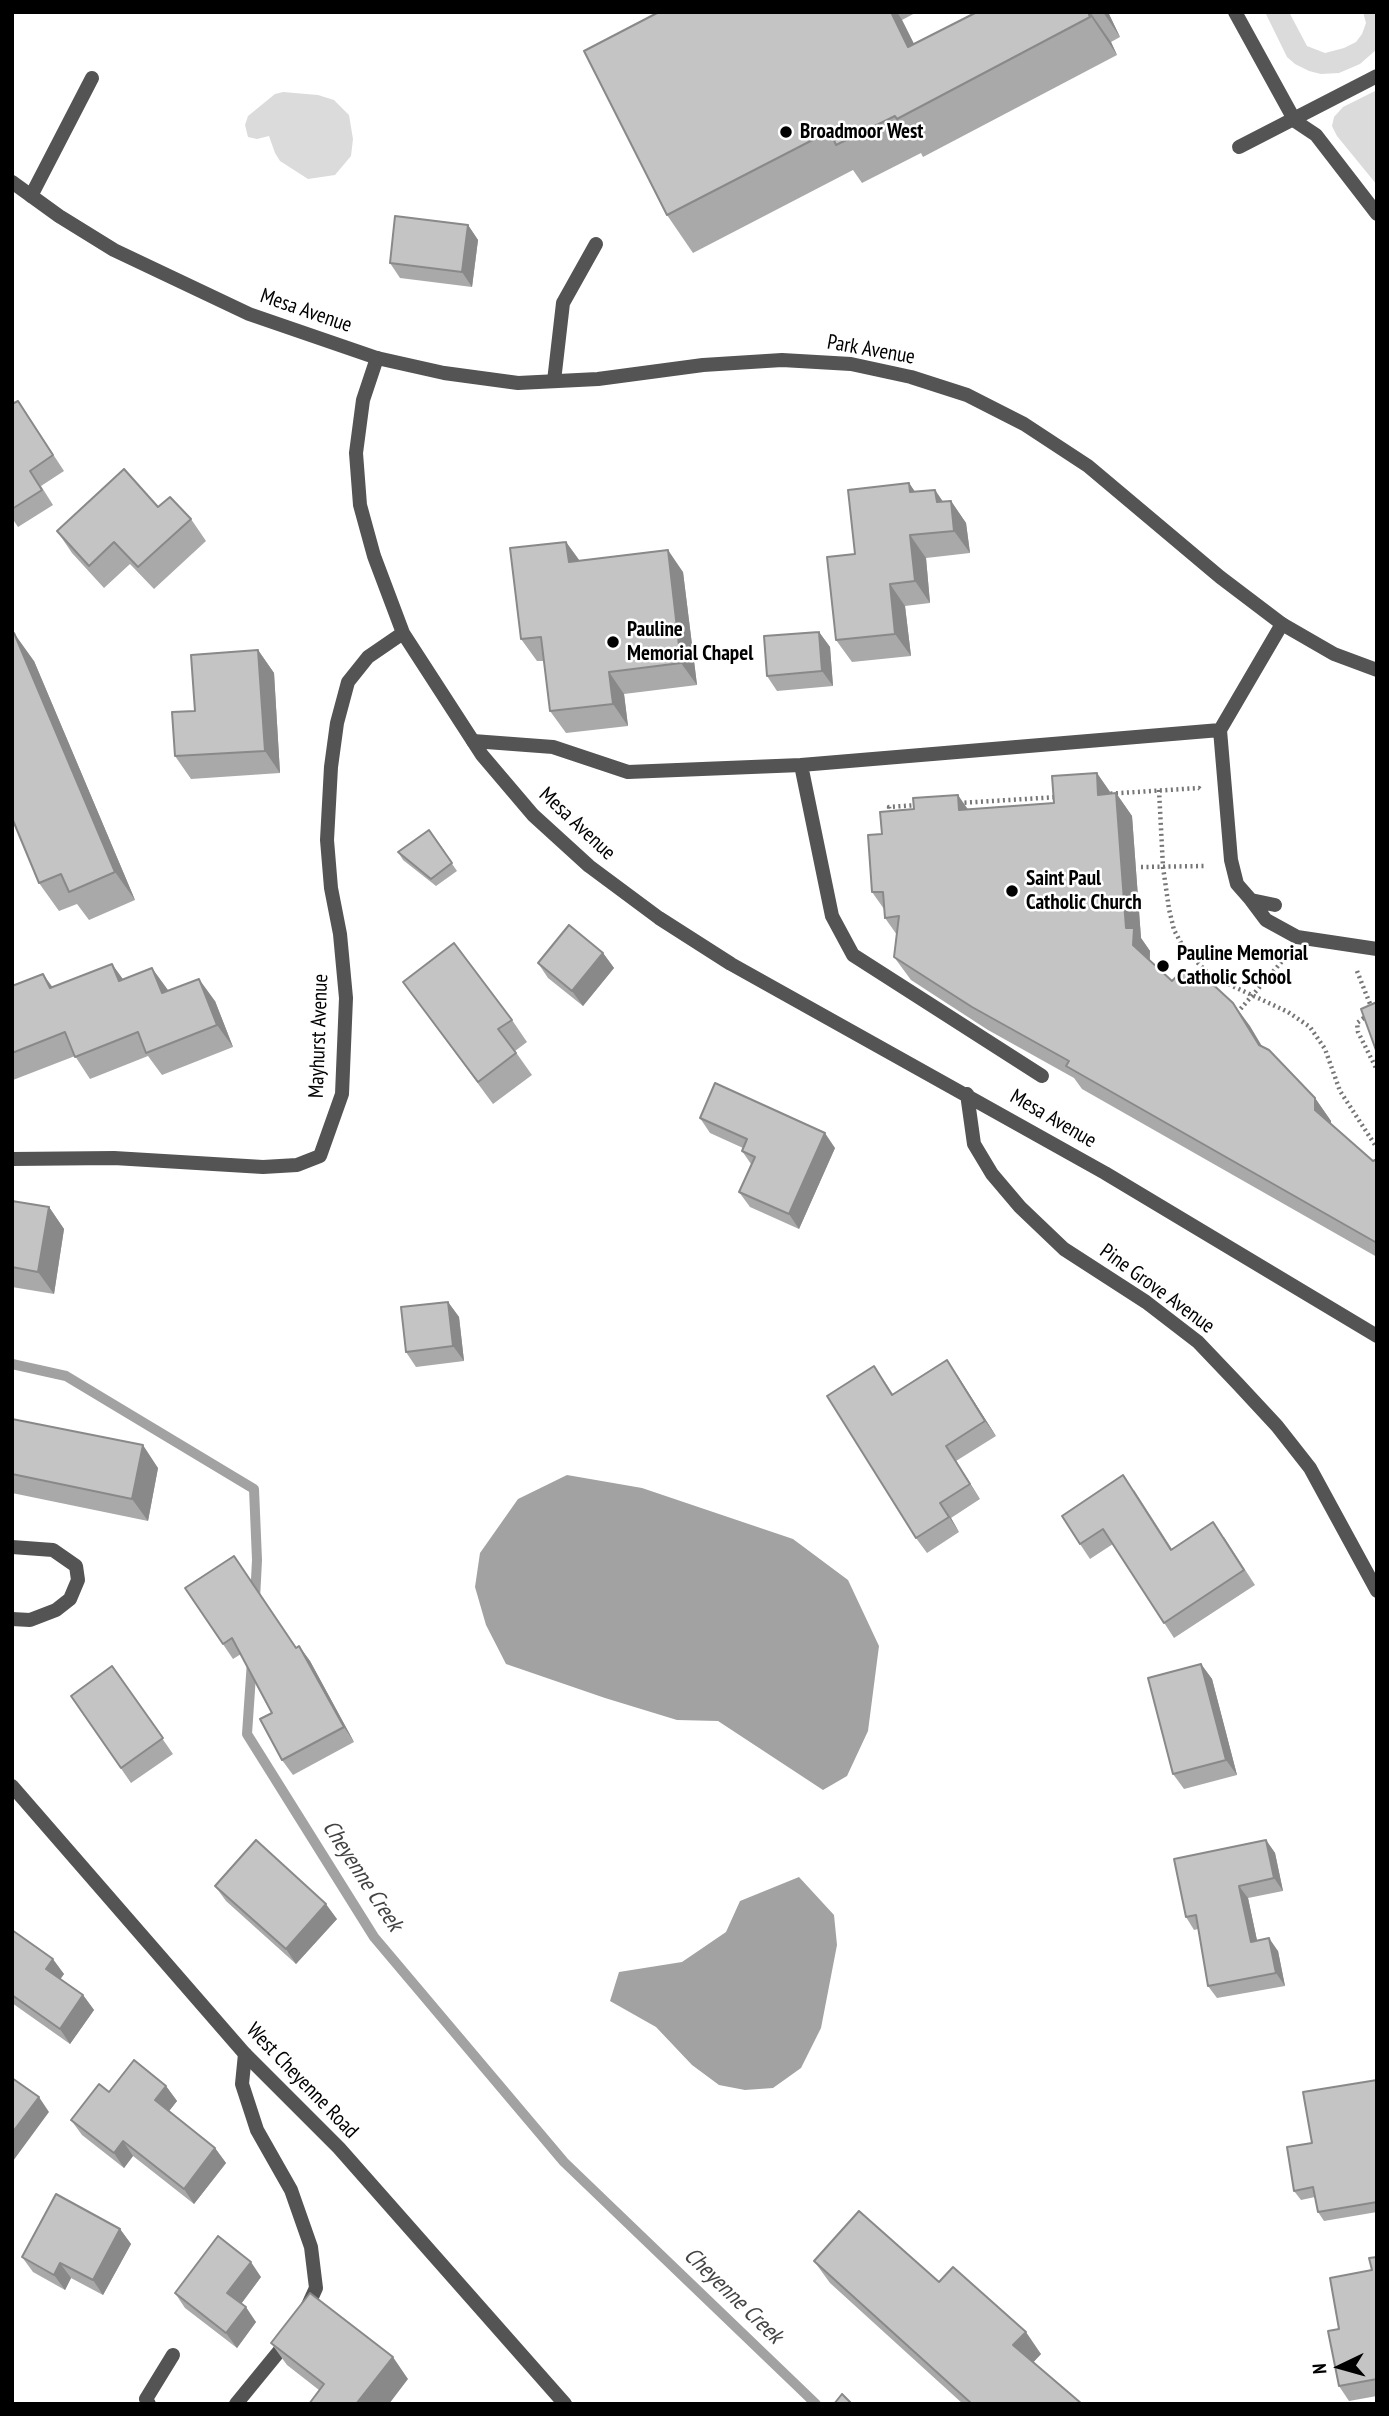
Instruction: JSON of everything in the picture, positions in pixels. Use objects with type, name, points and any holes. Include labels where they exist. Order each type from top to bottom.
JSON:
[{"type":"street","points":[[1235,12],[1295,121],[1316,135],[1377,214]]},
{"type":"street","points":[[1239,147],[1295,121],[1377,76]]},
{"type":"street","points":[[31,196],[92,78]]},
{"type":"street","name":"Mesa Avenue","points":[[12,182],[59,216],[114,250],[169,278],[248,314],[377,358],[363,400],[356,453],[360,505],[374,556],[403,633],[482,755],[533,815],[589,866],[659,918],[731,964],[1105,1173],[1377,1336]]},
{"type":"street","points":[[554,381],[563,303],[596,244]]},
{"type":"street","name":"Park Avenue","points":[[377,358],[444,373],[518,383],[598,379],[703,365],[782,360],[850,364],[911,377],[967,395],[1024,424],[1088,466],[1220,577],[1282,624],[1334,654],[1377,670]]},
{"type":"street","points":[[1282,624],[1220,730],[1231,860],[1237,884],[1266,920],[1297,937],[1377,949]]},
{"type":"street","name":"Mayhurst Avenue","points":[[12,1159],[114,1158],[263,1167],[298,1165],[320,1156],[342,1094],[344,1051],[346,998],[327,840],[331,767],[337,723],[348,682],[368,657],[403,633]]},
{"type":"street","points":[[473,741],[553,747],[628,772],[801,765],[1220,730]]},
{"type":"street","points":[[801,765],[832,916],[853,955],[1042,1076]]},
{"type":"street","points":[[1251,900],[1275,905]]},
{"type":"street","name":"Pine Grove Avenue","points":[[967,1094],[974,1144],[992,1174],[1064,1249],[1146,1302],[1198,1342],[1277,1426],[1310,1468],[1377,1591]]},
{"type":"street","points":[[12,1547],[53,1550],[76,1566],[78,1580],[70,1599],[56,1610],[30,1620],[12,1619]]},
{"type":"street","name":"West Cheyenne Road","points":[[12,1786],[245,2054],[339,2148],[565,2404]]},
{"type":"street","points":[[236,2404],[298,2326],[316,2288],[312,2247],[291,2190],[257,2130],[242,2084],[245,2054]]},
{"type":"street","points":[[149,2404],[146,2399],[173,2355]]},
{"type":"path","points":[[1092,794],[1199,788],[1200,801]]},
{"type":"path","points":[[1159,790],[1163,867],[1174,930],[1185,950],[1210,976],[1288,1012],[1310,1027],[1325,1049],[1340,1091],[1377,1148]]},
{"type":"path","points":[[957,803],[1065,796]]},
{"type":"path","points":[[985,801],[986,811]]},
{"type":"path","points":[[890,818],[889,807],[930,804]]},
{"type":"path","points":[[1141,867],[1205,866],[1204,853]]},
{"type":"path","points":[[1236,1014],[1285,957]]},
{"type":"path","points":[[1355,966],[1375,1009],[1357,1023],[1358,1032],[1377,1070]]},
{"type":"shaded area","points":[[1265,12],[1289,12],[1307,46],[1325,53],[1356,42],[1366,23],[1363,12],[1377,12],[1377,49],[1360,64],[1339,73],[1321,74],[1309,71],[1287,57]]},
{"type":"shaded area","points":[[1377,90],[1377,185],[1332,126],[1334,117],[1343,107]]},
{"type":"shaded area","points":[[283,92],[318,95],[334,100],[349,115],[353,139],[351,156],[335,175],[308,179],[280,161],[269,136],[257,139],[248,137],[245,125],[248,116],[275,94]]},
{"type":"shaded area","points":[[567,1475],[642,1488],[793,1539],[848,1580],[879,1646],[868,1731],[847,1776],[823,1790],[718,1721],[677,1720],[506,1664],[486,1625],[475,1587],[480,1553],[518,1499]]},
{"type":"shaded area","points":[[799,1877],[834,1915],[837,1945],[821,2028],[801,2068],[773,2088],[745,2090],[719,2085],[692,2065],[656,2027],[610,2001],[619,1972],[682,1962],[726,1932],[740,1901]]},
{"type":"building","name":"Broadmoor West","points":[[659,12],[891,12],[908,47],[977,12],[1088,12],[1090,17],[897,119],[895,116],[836,145],[830,131],[667,215],[584,51]]},
{"type":"building","points":[[395,216],[468,225],[462,272],[390,263]]},
{"type":"building","points":[[18,401],[53,455],[30,471],[42,490],[12,509],[12,404]]},
{"type":"building","points":[[124,469],[158,507],[170,497],[191,519],[138,567],[114,542],[89,566],[57,531]]},
{"type":"building","points":[[909,483],[910,492],[935,490],[937,502],[951,501],[954,531],[910,535],[915,581],[890,584],[895,634],[836,640],[827,557],[855,554],[848,490]]},
{"type":"building","points":[[566,542],[569,562],[668,550],[681,663],[609,672],[613,704],[550,711],[541,637],[521,639],[510,548]]},
{"type":"building","points":[[819,632],[822,671],[767,676],[764,636]]},
{"type":"building","points":[[12,633],[115,872],[69,892],[61,874],[39,883],[12,818]]},
{"type":"building","points":[[258,650],[265,751],[175,756],[172,712],[195,711],[191,655]]},
{"type":"building","points":[[1097,773],[1098,795],[1116,793],[1126,928],[1134,928],[1133,945],[1172,981],[1183,970],[1207,979],[1233,1003],[1259,1045],[1269,1050],[1315,1098],[1315,1110],[1373,1161],[1377,1159],[1377,1243],[1066,1066],[1069,1061],[972,1007],[894,957],[899,916],[885,918],[883,892],[872,892],[868,835],[882,834],[880,812],[914,809],[913,798],[958,795],[959,810],[1054,803],[1052,776]]},
{"type":"building","points":[[429,830],[452,863],[431,879],[398,852]]},
{"type":"building","points":[[569,925],[603,953],[572,991],[538,963]]},
{"type":"building","points":[[454,943],[512,1020],[498,1029],[516,1053],[478,1082],[403,982]]},
{"type":"building","points":[[112,964],[119,981],[152,968],[162,993],[199,979],[217,1025],[146,1053],[138,1032],[75,1057],[65,1032],[12,1053],[12,986],[43,974],[50,988]]},
{"type":"building","points":[[1377,1002],[1377,1053],[1361,1009]]},
{"type":"building","points":[[715,1083],[825,1133],[789,1214],[739,1192],[755,1157],[742,1151],[747,1139],[700,1118]]},
{"type":"building","points":[[12,1201],[49,1207],[38,1272],[12,1267]]},
{"type":"building","points":[[448,1302],[453,1346],[406,1352],[401,1307]]},
{"type":"building","points":[[947,1360],[985,1421],[946,1446],[970,1484],[940,1503],[949,1517],[916,1538],[827,1396],[874,1366],[892,1395]]},
{"type":"building","points":[[12,1419],[143,1445],[132,1499],[12,1474]]},
{"type":"building","points":[[1123,1475],[1171,1550],[1213,1522],[1244,1570],[1164,1623],[1103,1529],[1080,1544],[1062,1516]]},
{"type":"building","points":[[234,1556],[296,1648],[299,1646],[344,1727],[282,1760],[260,1719],[272,1713],[232,1638],[223,1644],[185,1588]]},
{"type":"building","points":[[1201,1664],[1226,1760],[1173,1774],[1148,1678]]},
{"type":"building","points":[[112,1666],[163,1738],[121,1768],[71,1696]]},
{"type":"building","points":[[256,1840],[326,1904],[286,1949],[215,1886]]},
{"type":"building","points":[[1266,1840],[1274,1878],[1239,1886],[1251,1942],[1269,1938],[1276,1973],[1208,1986],[1196,1915],[1186,1917],[1174,1859]]},
{"type":"building","points":[[12,1930],[53,1959],[46,1969],[83,1995],[60,2029],[12,1995]]},
{"type":"building","points":[[134,2060],[166,2086],[155,2100],[215,2148],[184,2189],[123,2141],[114,2153],[71,2120],[99,2084],[109,2092]]},
{"type":"building","points":[[12,2078],[39,2097],[12,2133]]},
{"type":"building","points":[[1377,2080],[1377,2202],[1318,2212],[1313,2187],[1294,2191],[1287,2147],[1312,2143],[1303,2092]]},
{"type":"building","points":[[56,2194],[120,2229],[93,2280],[60,2263],[54,2275],[22,2257]]},
{"type":"building","points":[[859,2211],[939,2282],[953,2267],[1026,2332],[1013,2345],[1082,2404],[972,2404],[814,2261]]},
{"type":"building","points":[[218,2236],[251,2262],[227,2293],[246,2307],[226,2333],[175,2293]]},
{"type":"building","points":[[1377,2257],[1377,2379],[1339,2386],[1328,2331],[1339,2329],[1330,2278],[1372,2270],[1369,2258]]},
{"type":"building","points":[[310,2293],[393,2357],[356,2404],[309,2404],[324,2384],[271,2343]]},
{"type":"building","points":[[842,2394],[852,2404],[834,2404]]},
{"type":"waterway","name":"Cheyenne Creek","points":[[12,1364],[66,1376],[254,1489],[257,1560],[255,1599]]},
{"type":"waterway","name":"Cheyenne Creek","points":[[252,1661],[247,1734],[374,1937],[564,2162],[816,2404]]},
{"type":"place","name":"Broadmoor West","points":[[786,132]]},
{"type":"place","name":"Pauline Memorial Chapel","points":[[613,642]]},
{"type":"place","name":"Saint Paul Catholic Church","points":[[1012,891]]},
{"type":"place","name":"Pauline Memorial Catholic School","points":[[1163,966]]}]
